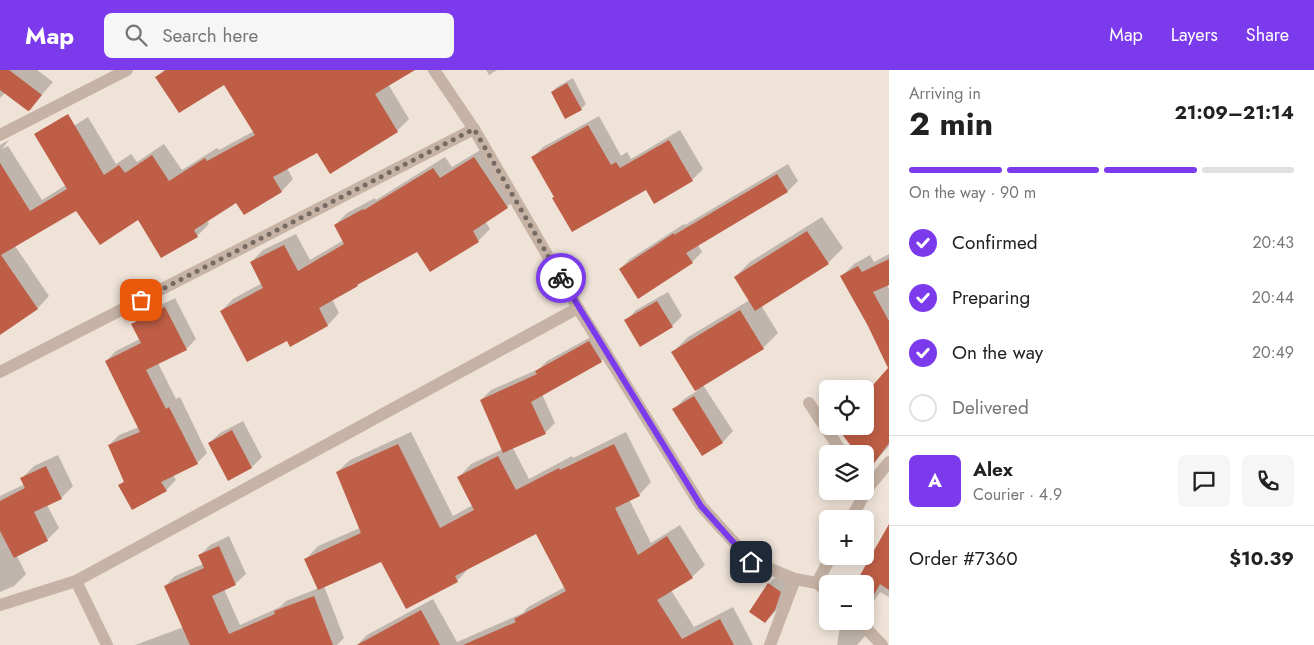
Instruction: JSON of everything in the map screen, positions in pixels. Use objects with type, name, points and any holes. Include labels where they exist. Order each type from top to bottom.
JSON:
[{"type":"street","points":[[0,135],[127,70]]},
{"type":"street","points":[[434,70],[474,129],[578,308],[701,506],[751,562],[795,579],[817,583],[826,565]]},
{"type":"street","points":[[0,372],[474,129]]},
{"type":"street","points":[[0,605],[76,581],[578,308]]},
{"type":"street","points":[[809,403],[837,445]]},
{"type":"street","points":[[874,479],[889,462]]},
{"type":"street","points":[[770,645],[795,579]]},
{"type":"street","points":[[76,581],[107,645]]},
{"type":"street","points":[[868,630],[882,645]]},
{"type":"building","points":[[0,70],[9,70],[42,95],[30,110],[28,111],[0,90]]},
{"type":"building","points":[[166,70],[415,70],[375,94],[398,132],[330,174],[317,153],[273,177],[282,192],[244,215],[236,203],[194,230],[198,237],[161,258],[138,220],[100,245],[76,211],[1,255],[38,309],[0,335],[0,163],[30,211],[67,189],[34,134],[68,114],[104,175],[119,165],[125,173],[152,155],[169,181],[205,158],[207,161],[255,135],[224,85],[179,113],[155,77]]},
{"type":"building","points":[[567,83],[582,110],[565,119],[551,92]]},
{"type":"building","points":[[588,125],[611,165],[616,162],[620,168],[669,140],[693,181],[654,204],[646,190],[572,232],[531,157]]},
{"type":"building","points":[[474,157],[508,208],[473,231],[479,242],[430,272],[417,252],[319,308],[328,326],[290,347],[287,341],[247,362],[220,311],[263,288],[250,262],[284,245],[298,271],[344,244],[334,225],[364,210],[433,168],[440,178]]},
{"type":"building","points":[[777,174],[788,192],[686,253],[693,263],[638,299],[619,269],[674,233],[674,235]]},
{"type":"building","points":[[807,231],[829,264],[755,311],[734,277]]},
{"type":"building","points":[[889,259],[889,285],[873,292],[889,321],[889,443],[874,463],[874,445],[850,445],[843,435],[874,435],[874,384],[888,368],[868,326],[840,276],[858,266],[862,272]]},
{"type":"building","points":[[657,301],[673,327],[640,347],[624,320]]},
{"type":"building","points":[[165,307],[187,350],[146,370],[166,409],[169,407],[198,464],[161,482],[167,491],[132,510],[118,485],[124,482],[108,445],[140,432],[105,361],[141,343],[131,324]]},
{"type":"building","points":[[740,310],[764,349],[695,391],[671,352]]},
{"type":"building","points":[[589,341],[602,362],[531,402],[546,434],[503,453],[480,400],[537,374],[535,371]]},
{"type":"building","points":[[694,396],[723,443],[702,456],[672,409]]},
{"type":"building","points":[[232,430],[252,468],[228,481],[208,443]]},
{"type":"building","points":[[398,444],[440,528],[474,510],[457,477],[498,456],[516,490],[559,468],[560,470],[614,444],[640,496],[615,508],[638,555],[667,536],[693,578],[657,600],[682,639],[720,619],[734,645],[463,645],[516,622],[514,619],[566,591],[536,534],[455,576],[458,582],[406,609],[381,562],[318,590],[304,559],[361,533],[336,472]]},
{"type":"building","points":[[46,466],[62,499],[34,512],[48,541],[14,558],[0,531],[0,501],[25,488],[20,478]]},
{"type":"building","points":[[889,524],[889,590],[880,584],[874,595],[874,575],[860,575],[866,565],[874,565],[874,550]]},
{"type":"building","points":[[219,546],[236,585],[212,596],[229,634],[275,614],[274,611],[314,596],[333,645],[190,645],[164,586],[204,568],[198,555]]},
{"type":"building","points":[[768,583],[781,592],[775,610],[765,623],[749,612]]},
{"type":"building","points":[[421,610],[440,645],[357,645]]},
{"type":"way so far","points":[[141,300],[474,129],[561,278]]},
{"type":"route","points":[[561,278],[701,506],[751,562]]}]
